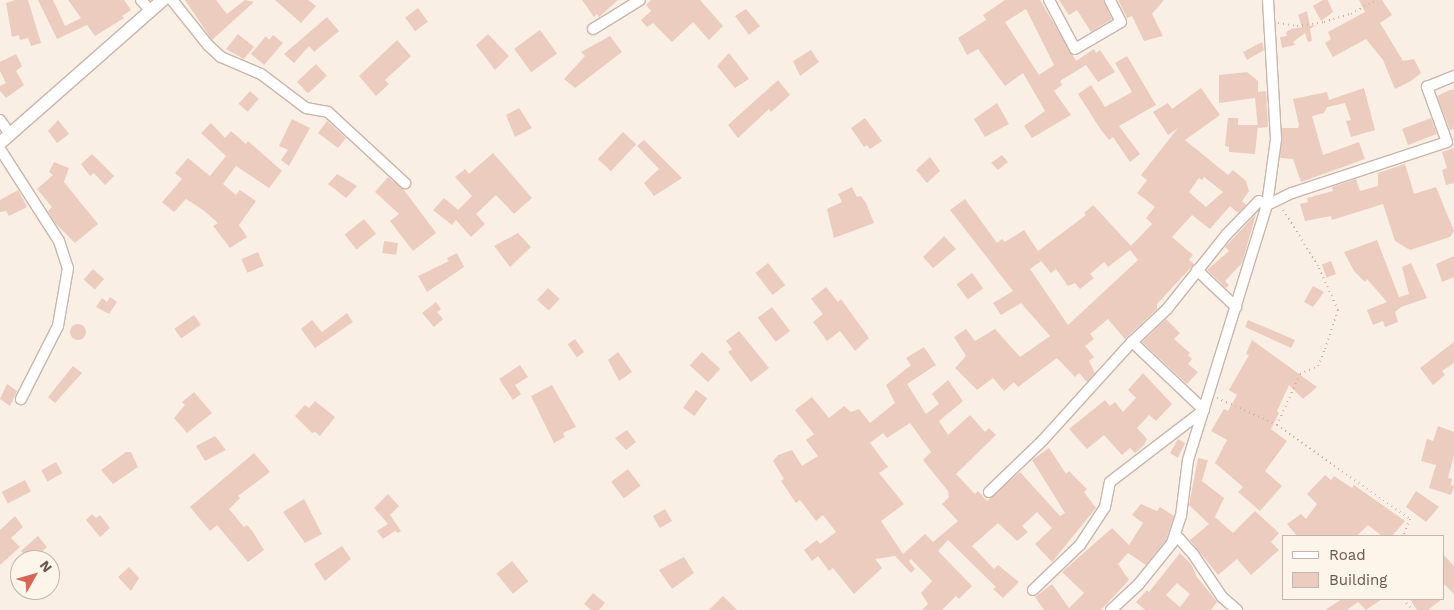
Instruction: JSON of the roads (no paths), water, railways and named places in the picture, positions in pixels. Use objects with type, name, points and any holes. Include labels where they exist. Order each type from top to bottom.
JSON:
[{"type":"street","points":[[141,0],[150,10]]},
{"type":"street","points":[[0,144],[9,133],[163,0]]},
{"type":"street","points":[[172,0],[221,57],[261,74],[306,108],[328,112],[405,183]]},
{"type":"street","points":[[593,29],[640,0]]},
{"type":"street","points":[[1049,0],[1075,49],[1121,22],[1110,0]]},
{"type":"street","points":[[1111,610],[1138,585],[1172,543],[1181,516],[1188,460],[1267,206],[1276,139],[1271,21],[1268,0]]},
{"type":"street","points":[[1267,206],[1292,193],[1447,142],[1427,87],[1454,76]]},
{"type":"street","points":[[0,120],[9,133]]},
{"type":"street","points":[[0,148],[59,241],[68,268],[58,326],[21,399]]},
{"type":"street","points":[[989,492],[1043,440],[1132,342],[1168,309],[1197,270],[1259,201],[1267,206]]},
{"type":"street","points":[[1197,270],[1236,307]]},
{"type":"street","points":[[1132,342],[1204,410]]},
{"type":"street","points":[[1033,590],[1080,545],[1105,507],[1110,482],[1204,410]]},
{"type":"street","points":[[1175,534],[1193,554],[1222,597],[1237,610]]}]
